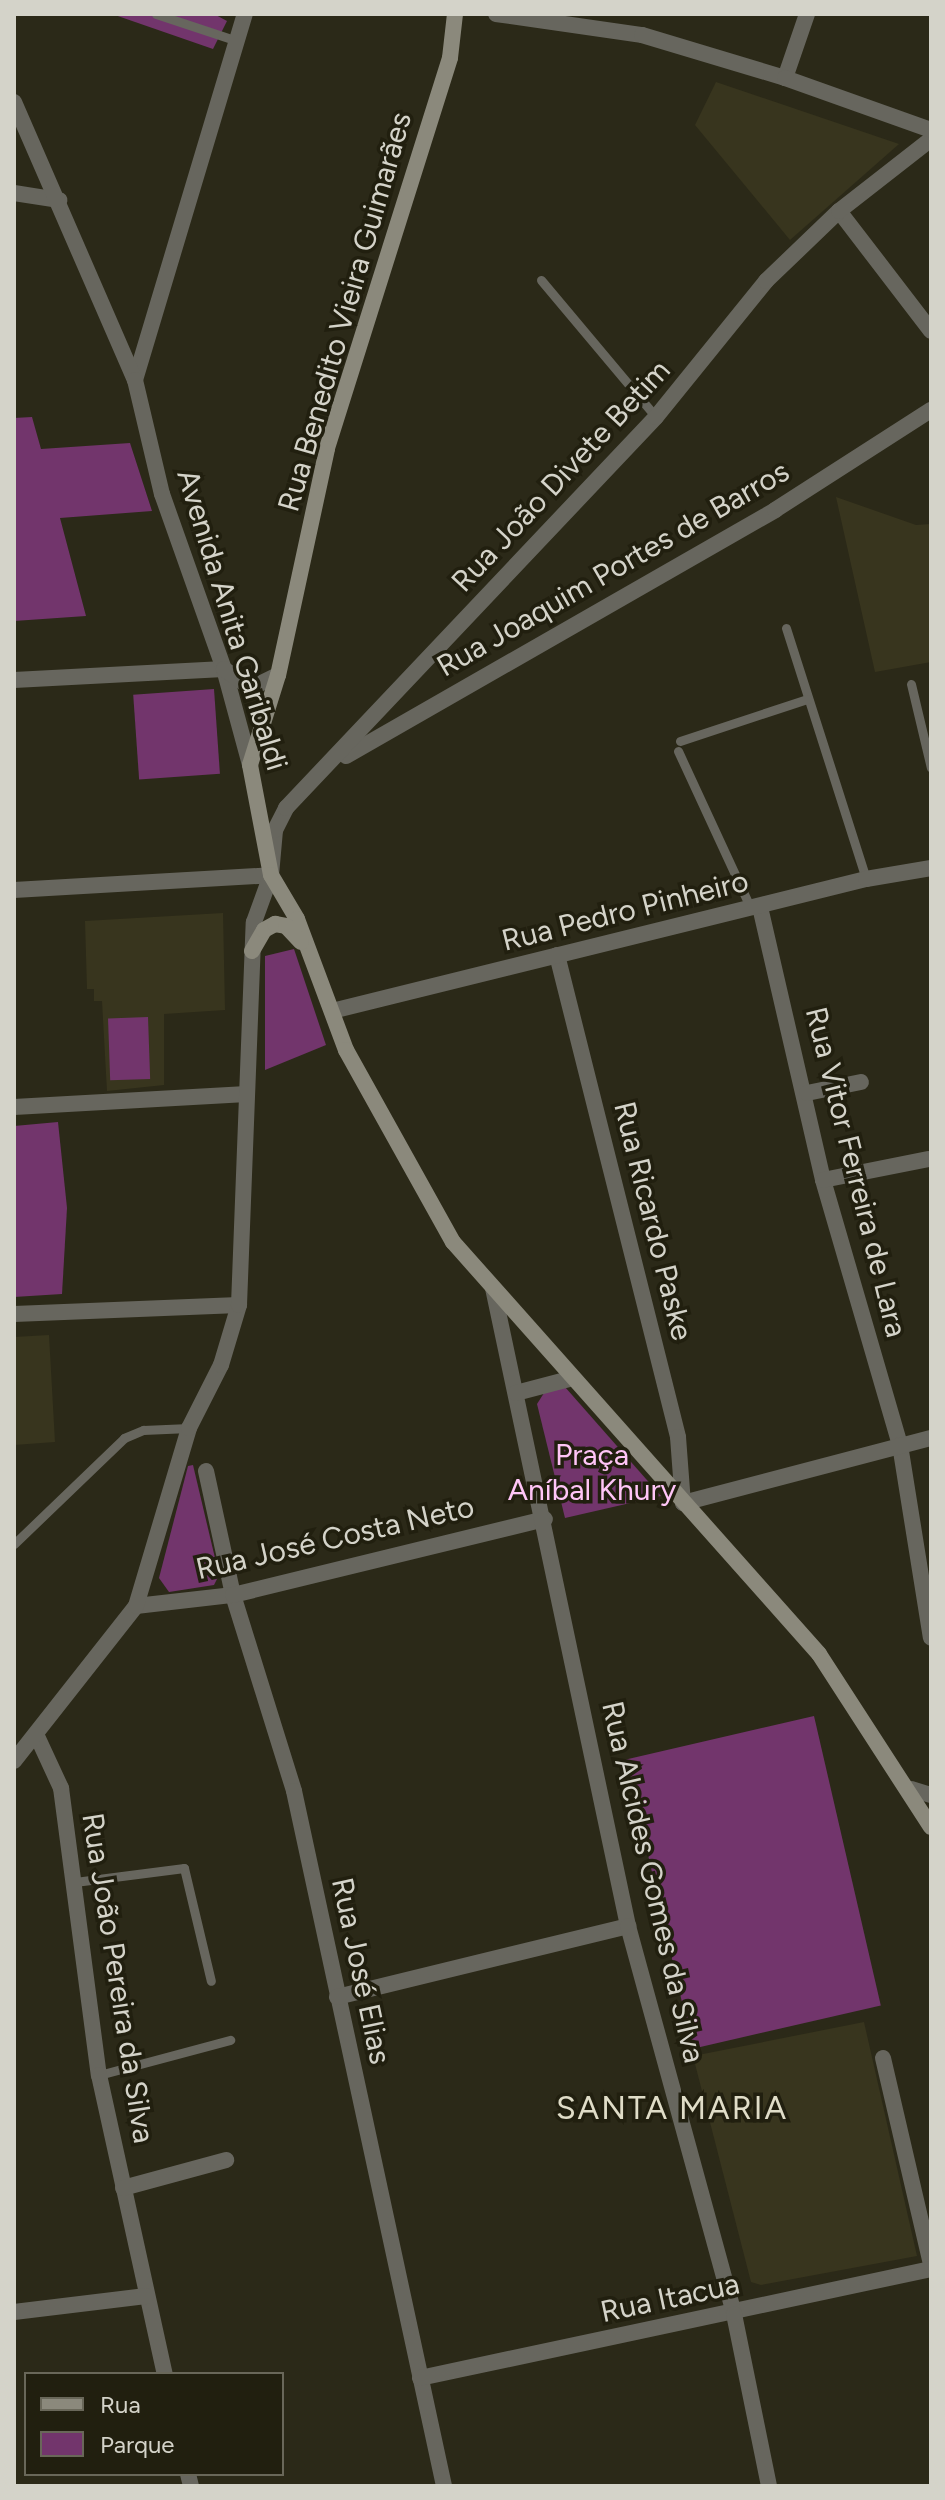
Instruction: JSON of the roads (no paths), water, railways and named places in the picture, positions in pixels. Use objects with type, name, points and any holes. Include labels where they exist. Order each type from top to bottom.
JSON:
[{"type":"main road","name":"Rua Benedito Vieira Guimarães","points":[[250,765],[278,675],[327,449],[450,58],[455,14]]},
{"type":"main road","name":"Avenida Anita Garibaldi","points":[[250,765],[271,875],[297,919],[304,947],[346,1050],[453,1242],[819,1654],[911,1789],[931,1827]]},
{"type":"main road","points":[[252,951],[264,930],[275,924],[286,926],[304,947]]},
{"type":"street","points":[[135,380],[245,14]]},
{"type":"street","points":[[496,14],[642,35],[785,78],[931,130]]},
{"type":"street","points":[[785,78],[807,14]]},
{"type":"street","name":"Avenida Anita Garibaldi","points":[[14,102],[135,380],[162,494],[224,669],[250,765]]},
{"type":"street","name":"Rua João Divete Betim","points":[[271,875],[275,830],[286,808],[656,417],[766,281],[839,211],[931,139]]},
{"type":"street","points":[[14,193],[59,200]]},
{"type":"street","points":[[839,211],[931,331]]},
{"type":"street","name":"Rua Joaquim Portes de Barros","points":[[321,773],[775,510],[931,410]]},
{"type":"street","points":[[14,680],[224,669],[251,688],[278,675]]},
{"type":"street","name":"Rua Pedro Pinheiro","points":[[332,1011],[866,879],[931,868]]},
{"type":"street","points":[[14,890],[271,875],[254,922],[239,1305],[221,1365],[189,1428],[136,1606],[14,1761]]},
{"type":"street","name":"Rua Vitor Ferreira de Lara","points":[[755,908],[807,1093],[823,1180],[900,1445],[931,1638]]},
{"type":"street","name":"Rua Ricardo Paske","points":[[557,955],[678,1437],[683,1503]]},
{"type":"street","points":[[807,1093],[861,1082]]},
{"type":"street","points":[[14,1107],[247,1094]]},
{"type":"street","points":[[823,1180],[928,1159]]},
{"type":"street","name":"Rua Alcides Gomes da Silva","points":[[493,1288],[545,1519],[628,1926],[734,2314],[769,2486]]},
{"type":"street","points":[[14,1314],[239,1305]]},
{"type":"street","points":[[516,1393],[573,1378]]},
{"type":"street","points":[[683,1503],[931,1438]]},
{"type":"street","name":"Rua José Elias","points":[[206,1471],[233,1595],[294,1791],[444,2486]]},
{"type":"street","name":"Rua José Costa Neto","points":[[136,1606],[233,1595],[545,1519]]},
{"type":"street","name":"Rua João Pereira da Silva","points":[[36,1734],[61,1788],[99,2075],[165,2372]]},
{"type":"street","points":[[911,1789],[931,1795]]},
{"type":"street","points":[[337,1997],[628,1926]]},
{"type":"street","points":[[883,2058],[931,2267]]},
{"type":"street","points":[[123,2188],[226,2160]]},
{"type":"street","name":"Rua Itacua","points":[[420,2378],[734,2314],[931,2267]]},
{"type":"street","points":[[14,2312],[146,2296]]},
{"type":"lane","points":[[156,14],[237,41]]},
{"type":"lane","points":[[541,280],[656,417]]},
{"type":"lane","points":[[786,628],[866,879]]},
{"type":"lane","points":[[911,684],[931,768]]},
{"type":"lane","points":[[755,908],[679,746],[807,699]]},
{"type":"lane","points":[[14,1544],[124,1438],[143,1430],[189,1428]]},
{"type":"lane","points":[[75,1882],[184,1868],[211,1981]]},
{"type":"lane","points":[[99,2075],[230,2040]]},
{"type":"district","name":"SANTA MARIA","points":[[672,2108]]},
{"type":"park label","name":"Praça Aníbal Khury","points":[[592,1472]]}]
